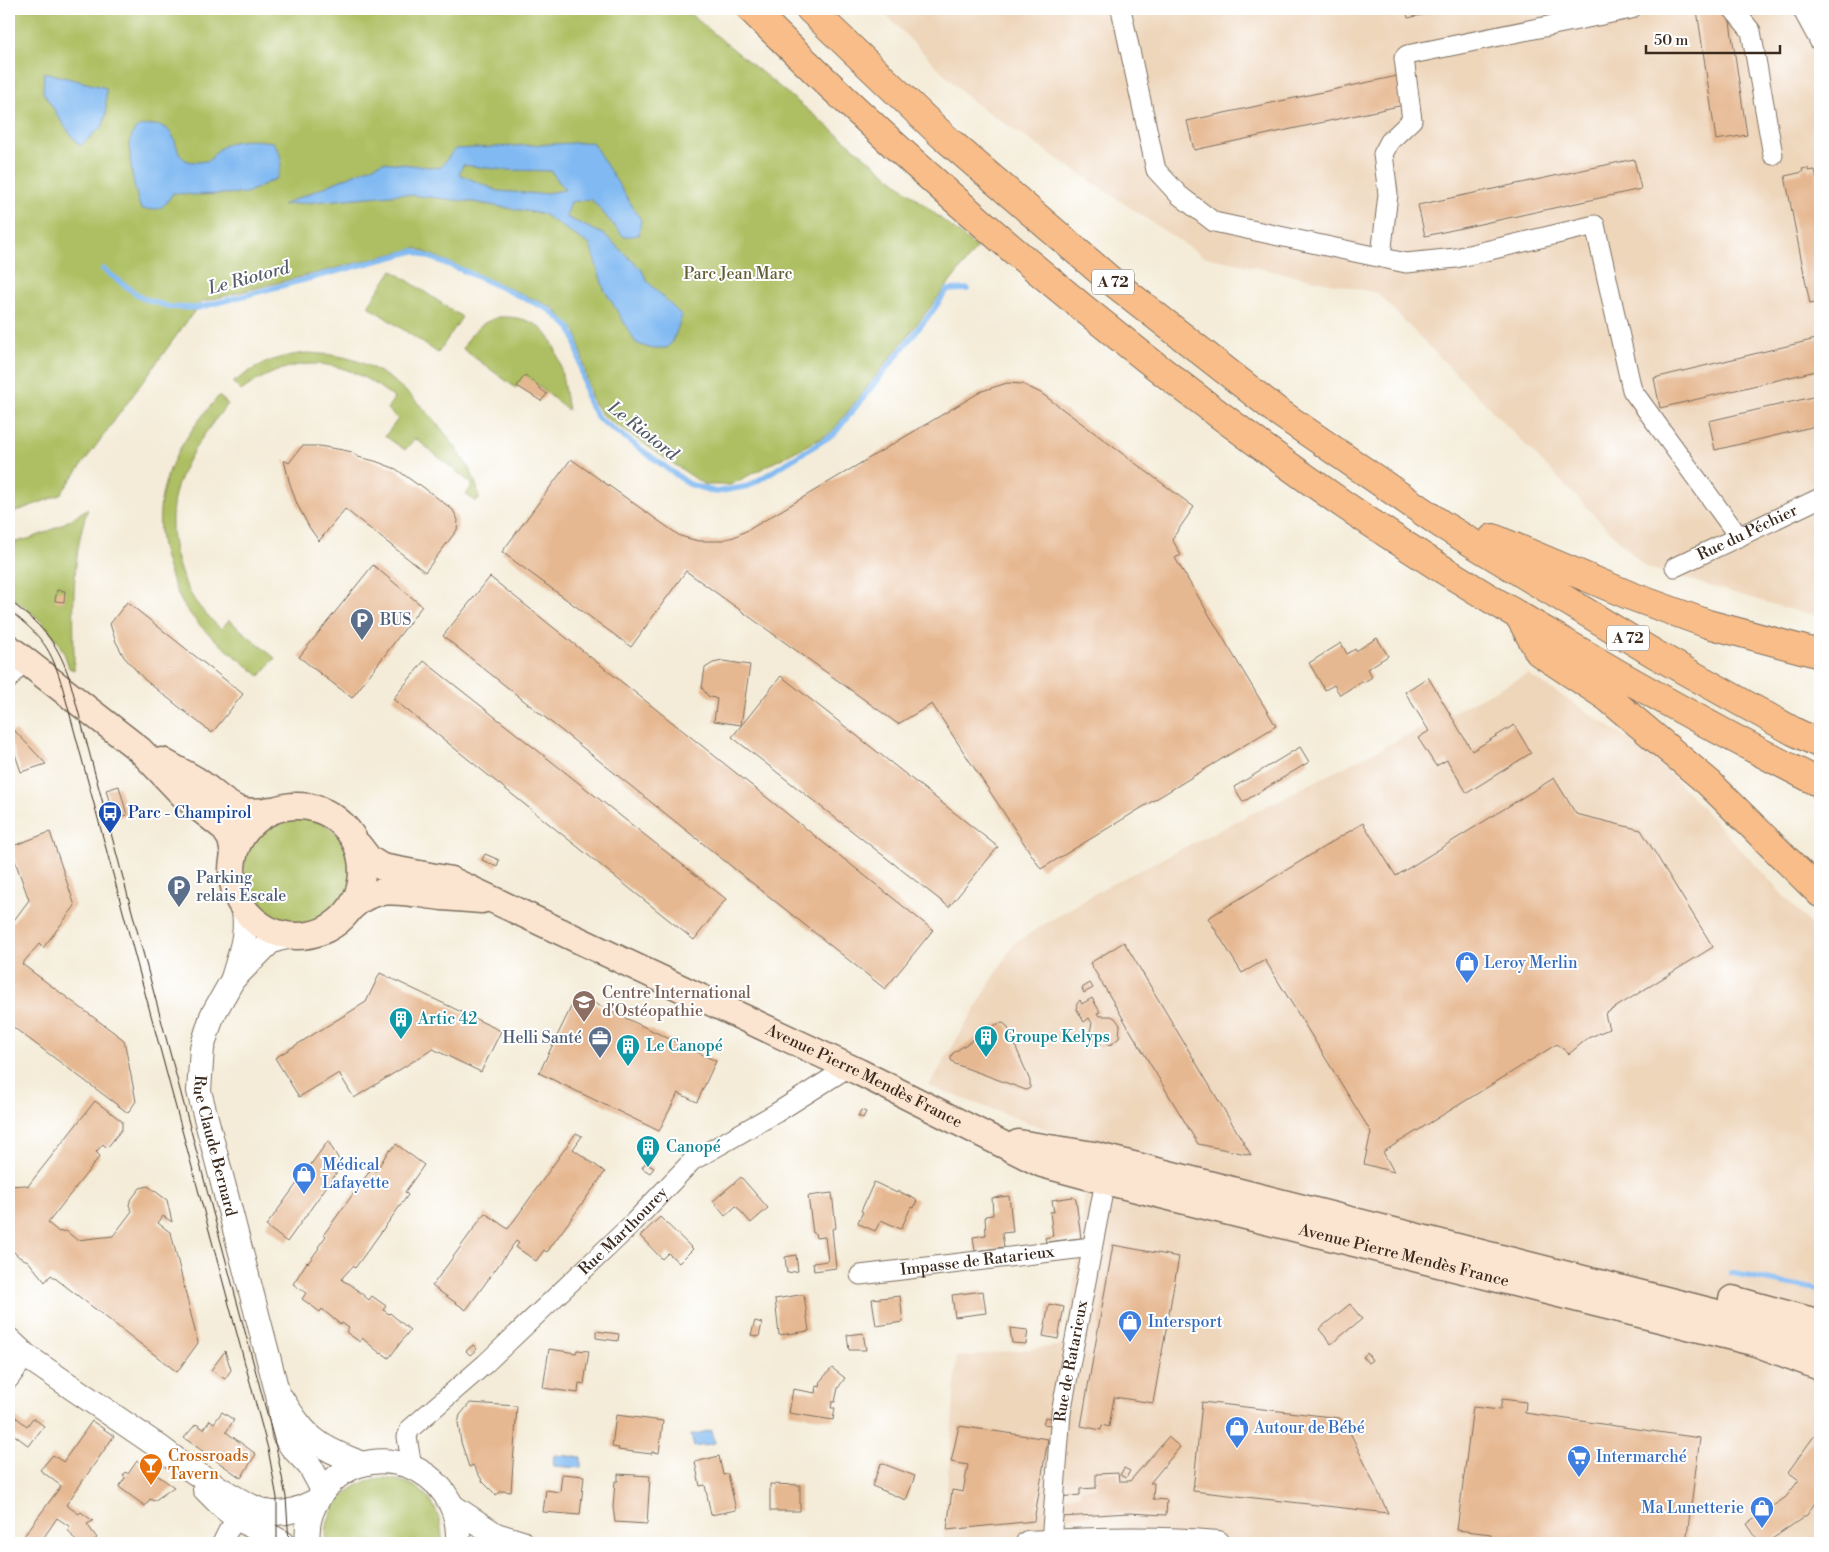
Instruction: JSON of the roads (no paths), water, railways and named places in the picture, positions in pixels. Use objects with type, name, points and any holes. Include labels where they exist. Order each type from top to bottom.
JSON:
[{"type":"highway","name":"A 72","points":[[751,9],[870,124],[971,215],[1152,364],[1343,504],[1426,559],[1520,617],[1638,686],[1820,783]]},
{"type":"highway","name":"A 72","points":[[810,9],[943,136],[1109,279],[1277,411],[1441,524],[1655,654],[1793,731],[1820,744]]},
{"type":"highway","points":[[1441,524],[1470,528],[1632,596],[1708,624],[1820,654]]},
{"type":"highway","points":[[1520,617],[1539,652],[1607,697],[1709,782],[1820,893]]},
{"type":"main road","points":[[14,662],[140,750],[196,780],[229,806],[252,812],[296,806],[312,808],[331,816],[356,839],[359,846],[363,876],[359,896],[353,906],[339,921],[330,927],[308,935],[284,934],[266,928],[242,907],[233,875],[234,854],[231,839],[223,827],[185,797],[140,750]]},
{"type":"main road","points":[[234,854],[245,830],[259,816],[271,810]]},
{"type":"main road","name":"Avenue Pierre Mendès France","points":[[359,846],[369,859],[382,867],[452,880],[848,1067],[1042,1164],[1105,1182],[1756,1343],[1820,1367]]},
{"type":"main road","name":"Avenue Pierre Mendès France","points":[[353,906],[367,895],[387,892],[493,900]]},
{"type":"main road","name":"Avenue Pierre Mendès France","points":[[990,1138],[1094,1155],[1737,1318],[1820,1346]]},
{"type":"main road","points":[[1365,1224],[1418,1230],[1548,1260],[1614,1271],[1723,1296],[1820,1323]]},
{"type":"street","points":[[1121,9],[1156,170],[1178,195],[1214,222],[1406,263],[1456,258],[1594,225],[1632,390],[1739,538]]},
{"type":"street","points":[[1380,256],[1388,194],[1383,154],[1390,141],[1412,120],[1404,58],[1407,55],[1631,9]]},
{"type":"street","points":[[1733,9],[1751,31],[1773,155]]},
{"type":"street","points":[[1802,9],[1820,42]]},
{"type":"street","name":"Rue du Péchier","points":[[1675,567],[1820,498]]},
{"type":"street","points":[[233,979],[246,933],[245,916],[242,907]]},
{"type":"street","name":"Rue Claude Bernard","points":[[297,935],[270,942],[233,979],[212,1016],[202,1048],[199,1091],[278,1395],[284,1435],[292,1447],[310,1466],[320,1496]]},
{"type":"street","name":"Rue Marthourey","points":[[401,1464],[406,1435],[410,1429],[485,1364],[632,1224],[692,1161],[776,1113],[848,1067]]},
{"type":"street","name":"Rue de Ratarieux","points":[[1039,1542],[1061,1413],[1105,1182]]},
{"type":"street","name":"Impasse de Ratarieux","points":[[860,1275],[1092,1247]]},
{"type":"street","points":[[9,1379],[17,1348],[184,1465],[224,1508],[243,1512],[287,1513],[293,1512],[320,1496]]},
{"type":"street","name":"Rue Claude Bernard","points":[[278,1395],[302,1428],[314,1440],[362,1464]]},
{"type":"street","points":[[308,1543],[308,1528],[312,1510],[320,1496],[342,1473],[362,1464],[401,1464],[432,1479],[447,1496],[452,1506],[458,1526],[458,1543]]},
{"type":"street","points":[[452,1506],[496,1535],[522,1543]]},
{"type":"street","points":[[222,1543],[228,1531],[243,1512]]},
{"type":"street","points":[[243,1512],[283,1543]]},
{"type":"street","points":[[1039,1542],[1182,1540],[1218,1543]]},
{"type":"water","points":[[44,72],[106,88],[106,114],[103,126],[80,146],[63,124],[43,92]]},
{"type":"water","points":[[149,125],[160,126],[168,130],[173,136],[181,156],[196,162],[210,160],[215,152],[229,143],[246,140],[273,142],[279,151],[281,160],[277,178],[247,193],[196,195],[173,193],[160,208],[153,210],[141,209],[133,180],[130,142],[137,128]]},
{"type":"water","points":[[592,142],[641,220],[639,235],[624,237],[591,199],[571,202],[566,217],[605,235],[642,270],[647,281],[682,316],[673,341],[667,348],[649,348],[636,343],[604,289],[590,245],[543,214],[473,202],[401,194],[282,205],[383,162],[440,168],[455,149]],"holes":[[[463,165],[504,170],[551,171],[565,190],[540,194],[498,191],[459,174]]]},
{"type":"water","points":[[712,1430],[715,1443],[694,1447],[691,1435]]},
{"type":"water","points":[[554,1455],[581,1457],[581,1468],[553,1466]]},
{"type":"waterway","name":"Le Riotord","points":[[103,269],[142,298],[170,307],[197,308],[414,251],[467,272],[550,310],[570,328],[575,339],[588,402],[599,419],[689,484],[716,492],[749,486],[834,434],[934,309],[947,290],[967,289]]},
{"type":"waterway","name":"Le Riotord","points":[[1731,1273],[1820,1290]]},
{"type":"tram line","points":[[9,600],[46,633],[64,663],[69,677],[276,1447],[286,1497],[289,1543]]},
{"type":"tram line","points":[[9,610],[30,628],[44,644],[59,675],[268,1449],[277,1498],[277,1543]]},
{"type":"place","name":"BUS","points":[[362,641]]},
{"type":"place","name":"Parc - Champirol","points":[[110,834]]},
{"type":"place","name":"Parking relais Escale","points":[[179,908]]},
{"type":"place","name":"Leroy Merlin","points":[[1467,984]]},
{"type":"place","name":"Centre International d'Ostéopathie","points":[[584,1023]]},
{"type":"place","name":"Artic 42","points":[[401,1040]]},
{"type":"place","name":"Groupe Kelyps","points":[[986,1058]]},
{"type":"place","name":"Helli Santé","points":[[600,1059]]},
{"type":"place","name":"Le Canopé","points":[[628,1067]]},
{"type":"place","name":"Canopé","points":[[648,1168]]},
{"type":"place","name":"Médical Lafayette","points":[[304,1195]]},
{"type":"place","name":"Intersport","points":[[1130,1343]]},
{"type":"place","name":"Autour de Bébé","points":[[1237,1449]]},
{"type":"place","name":"Intermarché","points":[[1579,1478]]},
{"type":"place","name":"Crossroads Tavern","points":[[151,1486]]},
{"type":"place","name":"Ma Lunetterie","points":[[1762,1529]]},
{"type":"park label","name":"Parc Jean Marc","points":[[738,274]]}]
